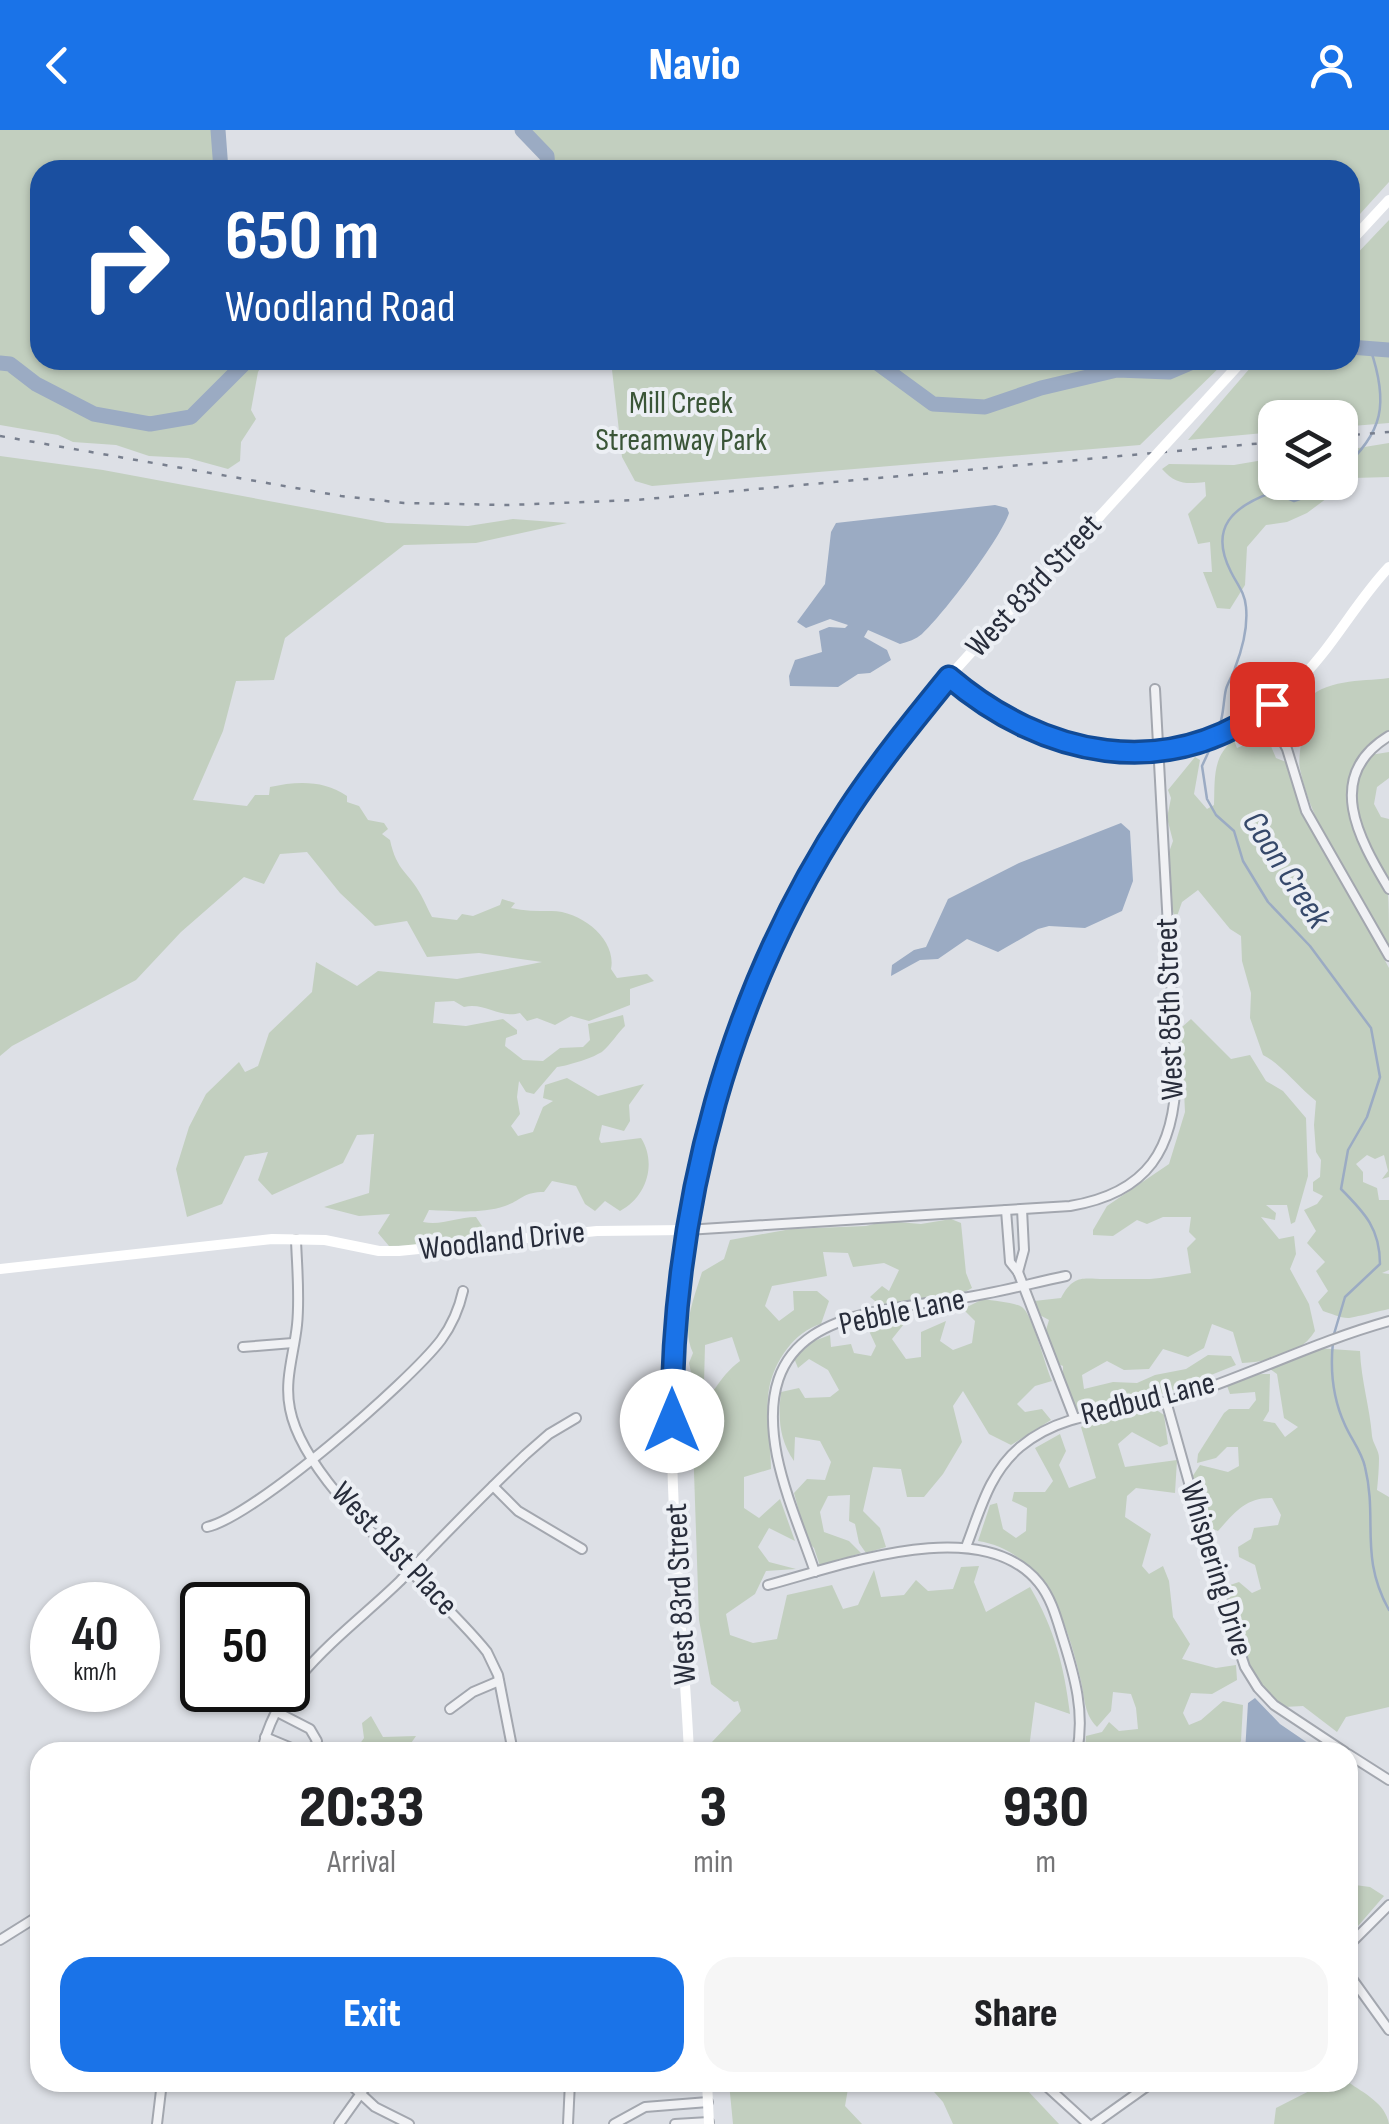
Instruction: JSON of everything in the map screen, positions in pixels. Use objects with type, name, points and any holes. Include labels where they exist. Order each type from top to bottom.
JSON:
[{"type":"main road","points":[[1360,231],[1389,200]]},
{"type":"main road","name":"West 83rd Street","points":[[688,1742],[672,1421],[674,1338],[686,1230],[716,1096],[747,1007],[775,941],[848,809],[907,727],[1234,370]]},
{"type":"main road","points":[[949,677],[991,710],[1041,736],[1092,750],[1157,750],[1190,744],[1266,709],[1307,672],[1389,568]]},
{"type":"main road","name":"Woodland Drive","points":[[0,1268],[199,1246],[296,1240],[325,1240],[399,1251],[597,1231],[686,1230]]},
{"type":"main road","points":[[708,2092],[709,2123]]},
{"type":"street","name":"West 85th Street","points":[[1006,1210],[1089,1203],[1122,1189],[1151,1165],[1169,1135],[1176,1103],[1176,1074],[1154,690]]},
{"type":"street","points":[[1266,709],[1288,749],[1296,787],[1306,810],[1389,956]]},
{"type":"street","points":[[1389,736],[1362,762],[1352,803],[1361,840],[1389,889]]},
{"type":"street","points":[[1018,1272],[1024,1250],[1022,1209]]},
{"type":"street","points":[[1006,1210],[1010,1262],[1018,1272],[1074,1417]]},
{"type":"street","name":"Woodland Drive","points":[[686,1230],[1006,1210]]},
{"type":"street","name":"West 81st Place","points":[[296,1240],[298,1300],[288,1385],[290,1410],[302,1442],[362,1522],[487,1652],[499,1681],[511,1742]]},
{"type":"street","name":"Pebble Lane","points":[[815,1572],[781,1471],[774,1436],[776,1391],[792,1354],[808,1338],[852,1316],[972,1297],[1066,1276]]},
{"type":"street","points":[[207,1527],[218,1525],[256,1501],[362,1419],[439,1343],[455,1317],[463,1291]]},
{"type":"street","name":"Redbud Lane","points":[[966,1547],[999,1468],[1032,1438],[1074,1417],[1166,1401],[1389,1321]]},
{"type":"street","points":[[244,1346],[294,1344]]},
{"type":"street","name":"Whispering Drive","points":[[1166,1401],[1245,1667],[1274,1705],[1330,1742]]},
{"type":"street","points":[[310,1667],[492,1486],[549,1434],[576,1418]]},
{"type":"street","points":[[492,1486],[518,1511],[582,1550]]},
{"type":"street","points":[[768,1585],[885,1555],[966,1547],[985,1550],[1018,1565],[1048,1596],[1080,1699],[1078,1742]]},
{"type":"street","points":[[450,1709],[473,1692],[499,1681]]},
{"type":"street","points":[[263,1742],[277,1712],[310,1728],[317,1742]]},
{"type":"street","points":[[264,1737],[276,1742]]},
{"type":"street","name":"Whispering Drive","points":[[1358,1761],[1389,1780]]},
{"type":"street","points":[[1358,1936],[1389,1905]]},
{"type":"street","points":[[0,1940],[30,1921]]},
{"type":"street","points":[[1358,1987],[1389,2030]]},
{"type":"street","points":[[157,2124],[161,2092]]},
{"type":"street","points":[[568,2124],[570,2092]]},
{"type":"street","points":[[1054,2092],[1091,2124],[1138,2092]]},
{"type":"street","points":[[340,2124],[360,2094],[375,2107],[408,2124]]},
{"type":"street","points":[[614,2124],[645,2107],[708,2102]]},
{"type":"street","points":[[675,2124],[709,2123]]},
{"type":"green space","points":[[0,130],[218,130],[220,160],[30,160],[30,370],[259,370],[251,410],[256,419],[241,442],[240,461],[228,469],[188,458],[149,456],[116,445],[73,442],[58,435],[0,425]]},
{"type":"green space","points":[[522,130],[1389,130],[1389,182],[1360,214],[1360,160],[547,160]]},
{"type":"green space","points":[[1389,220],[1389,423],[1358,426],[1358,400],[1258,400],[1258,434],[1188,440],[1248,370],[1360,370],[1360,250]]},
{"type":"green space","name":"Mill Creek Streamway Park","points":[[612,370],[1217,370],[1140,445],[652,486],[635,481],[622,457]]},
{"type":"green space","points":[[1389,443],[1389,477],[1358,478],[1358,448]]},
{"type":"green space","points":[[0,456],[103,470],[387,523],[468,526],[513,519],[567,523],[476,543],[404,545],[285,638],[274,680],[236,681],[223,731],[193,800],[247,806],[255,795],[269,795],[270,787],[300,783],[329,787],[347,796],[347,802],[359,806],[368,820],[384,823],[388,829],[382,834],[390,840],[399,865],[432,917],[457,920],[462,914],[473,916],[500,905],[502,899],[515,903],[511,908],[573,915],[602,937],[617,978],[647,974],[654,981],[630,989],[630,1005],[589,1021],[571,1016],[555,1025],[537,1018],[527,1021],[520,1013],[464,1007],[454,1001],[435,1002],[433,1023],[466,1026],[503,1019],[517,1030],[517,1034],[506,1038],[505,1046],[523,1060],[543,1061],[560,1048],[583,1047],[590,1040],[588,1024],[623,1015],[625,1026],[599,1053],[557,1067],[534,1094],[526,1092],[519,1081],[520,1114],[511,1126],[518,1136],[533,1132],[543,1107],[553,1101],[543,1098],[545,1085],[567,1078],[598,1096],[644,1084],[629,1105],[630,1121],[624,1131],[602,1125],[599,1139],[601,1143],[641,1138],[646,1148],[647,1179],[629,1205],[620,1211],[605,1201],[595,1211],[585,1204],[576,1186],[552,1181],[544,1192],[496,1209],[429,1210],[423,1222],[476,1217],[488,1235],[429,1245],[389,1246],[378,1233],[390,1214],[359,1216],[324,1207],[369,1193],[374,1134],[357,1135],[343,1163],[272,1195],[258,1180],[268,1152],[245,1156],[222,1204],[187,1217],[176,1169],[189,1127],[206,1094],[239,1062],[245,1072],[258,1066],[269,1033],[312,992],[316,962],[357,986],[378,971],[457,979],[542,962],[479,953],[427,957],[407,921],[375,926],[340,893],[307,852],[280,854],[264,884],[244,877],[181,932],[136,980],[0,1056]]},
{"type":"green space","points":[[1258,461],[1258,500],[1324,500],[1287,522],[1266,525],[1247,547],[1245,585],[1230,609],[1217,608],[1203,572],[1212,572],[1210,542],[1198,544],[1188,514],[1206,496],[1205,482],[1182,482],[1162,469],[1169,464],[1234,465]]},
{"type":"green space","points":[[1389,678],[1389,730],[1362,753],[1351,784],[1350,802],[1357,837],[1388,893],[1389,948],[1315,815],[1300,769],[1298,716],[1303,703],[1322,689]]},
{"type":"green space","points":[[1234,740],[1237,748],[1251,742],[1270,744],[1276,758],[1286,762],[1297,796],[1389,968],[1389,1177],[1382,1179],[1388,1171],[1384,1155],[1375,1159],[1367,1155],[1356,1164],[1363,1172],[1363,1182],[1377,1188],[1379,1200],[1389,1200],[1389,1270],[1382,1273],[1389,1274],[1389,1309],[1345,1318],[1323,1311],[1318,1302],[1328,1291],[1316,1271],[1325,1262],[1307,1243],[1316,1231],[1304,1210],[1323,1196],[1313,1191],[1313,1182],[1320,1177],[1321,1160],[1316,1152],[1316,1101],[1263,1055],[1250,1018],[1251,993],[1242,961],[1241,936],[1230,929],[1198,890],[1182,902],[1176,919],[1171,907],[1168,855],[1173,841],[1167,818],[1171,798],[1168,790],[1195,757],[1200,760],[1194,794],[1207,809],[1214,805],[1218,761]]},
{"type":"green space","points":[[1389,752],[1389,778],[1377,787],[1374,804],[1381,817],[1389,819],[1389,882],[1364,836],[1356,789],[1370,755]]},
{"type":"green space","points":[[1191,1019],[1231,1059],[1250,1055],[1266,1081],[1283,1091],[1306,1118],[1308,1176],[1295,1222],[1291,1224],[1287,1205],[1266,1205],[1276,1213],[1275,1220],[1261,1217],[1279,1239],[1294,1236],[1296,1254],[1290,1269],[1309,1304],[1315,1331],[1293,1351],[1242,1363],[1233,1332],[1212,1324],[1204,1348],[1188,1357],[1163,1349],[1149,1369],[1124,1370],[1107,1361],[1082,1375],[1084,1389],[1113,1382],[1137,1383],[1186,1369],[1208,1355],[1231,1356],[1236,1365],[1166,1393],[1077,1411],[1063,1377],[1063,1366],[1056,1363],[1046,1330],[1049,1320],[1036,1313],[1034,1301],[1061,1298],[1071,1284],[1081,1279],[1150,1279],[1191,1273],[1187,1248],[1196,1239],[1189,1232],[1191,1217],[1163,1217],[1147,1224],[1137,1220],[1113,1236],[1093,1235],[1093,1230],[1107,1206],[1169,1164],[1185,1112],[1181,1028]]},
{"type":"green space","points":[[951,1219],[961,1223],[966,1273],[972,1288],[956,1297],[880,1305],[870,1297],[882,1286],[889,1291],[899,1270],[884,1263],[853,1267],[848,1253],[823,1252],[827,1276],[772,1286],[765,1306],[779,1321],[794,1310],[793,1291],[817,1291],[829,1301],[821,1324],[794,1340],[772,1378],[768,1407],[771,1469],[744,1477],[744,1508],[759,1518],[780,1499],[795,1541],[769,1528],[758,1547],[769,1562],[796,1569],[766,1571],[755,1594],[726,1614],[730,1635],[753,1643],[777,1639],[787,1595],[832,1585],[843,1609],[858,1605],[874,1570],[881,1597],[904,1595],[916,1580],[928,1591],[953,1589],[961,1567],[979,1566],[974,1582],[986,1612],[1030,1587],[1057,1649],[1070,1714],[1035,1702],[1030,1742],[712,1742],[741,1711],[738,1701],[711,1684],[699,1620],[692,1413],[740,1361],[732,1337],[705,1345],[704,1383],[695,1392],[689,1363],[693,1353],[688,1323],[702,1272],[724,1259],[730,1240],[791,1229],[866,1226],[886,1221],[921,1224]]},
{"type":"green space","points":[[983,1299],[1014,1304],[1026,1312],[1052,1381],[1035,1386],[1017,1404],[1025,1412],[1042,1409],[1051,1420],[1011,1445],[989,1434],[963,1391],[953,1406],[962,1442],[924,1497],[907,1497],[901,1469],[873,1467],[863,1511],[880,1528],[886,1547],[866,1553],[855,1524],[849,1521],[850,1495],[828,1496],[820,1512],[824,1532],[849,1541],[861,1553],[820,1566],[807,1541],[794,1493],[807,1479],[825,1480],[831,1462],[820,1441],[795,1437],[794,1461],[781,1428],[781,1392],[799,1388],[805,1398],[830,1397],[839,1390],[828,1370],[809,1359],[798,1368],[794,1358],[814,1341],[830,1335],[831,1347],[851,1344],[854,1353],[871,1356],[876,1346],[864,1320],[898,1314],[908,1319],[892,1339],[906,1359],[921,1357],[921,1332],[946,1321],[940,1341],[953,1350],[972,1343],[975,1321],[963,1309]]},
{"type":"green space","points":[[1316,1348],[1360,1351],[1372,1436],[1379,1455],[1377,1490],[1389,1497],[1389,1707],[1346,1717],[1337,1732],[1303,1706],[1284,1707],[1264,1688],[1247,1663],[1237,1637],[1241,1610],[1229,1608],[1224,1587],[1239,1582],[1252,1593],[1261,1589],[1255,1565],[1239,1557],[1238,1547],[1251,1539],[1254,1528],[1278,1525],[1281,1515],[1272,1498],[1248,1503],[1218,1531],[1206,1527],[1192,1477],[1200,1465],[1228,1472],[1239,1466],[1238,1447],[1227,1447],[1216,1458],[1197,1463],[1198,1454],[1224,1413],[1229,1409],[1249,1409],[1256,1400],[1255,1392],[1230,1394],[1227,1386],[1237,1379],[1270,1374],[1269,1411],[1263,1421],[1275,1423],[1285,1437],[1298,1427],[1284,1418],[1277,1374],[1270,1369]]},
{"type":"green space","points":[[1152,1407],[1164,1415],[1168,1444],[1160,1447],[1132,1432],[1118,1444],[1125,1467],[1177,1460],[1175,1493],[1136,1488],[1127,1496],[1125,1517],[1151,1534],[1142,1566],[1149,1574],[1163,1566],[1169,1581],[1173,1617],[1190,1644],[1182,1659],[1216,1668],[1236,1665],[1237,1680],[1212,1694],[1191,1693],[1183,1713],[1189,1725],[1223,1701],[1243,1705],[1240,1742],[1086,1742],[1086,1736],[1102,1732],[1109,1722],[1119,1731],[1138,1729],[1131,1694],[1113,1692],[1111,1711],[1097,1727],[1092,1722],[1068,1634],[1048,1592],[1020,1559],[1001,1547],[978,1541],[990,1505],[997,1503],[1003,1529],[1016,1538],[1026,1531],[1027,1508],[1012,1501],[1014,1492],[1045,1492],[1053,1481],[1035,1448],[1060,1434],[1066,1451],[1059,1465],[1069,1488],[1096,1478],[1081,1427],[1104,1414],[1124,1416]]},
{"type":"green space","points":[[371,1716],[383,1737],[416,1736],[412,1742],[361,1742],[362,1723]]},
{"type":"green space","points":[[1358,1885],[1370,1887],[1384,1896],[1358,1926]]},
{"type":"green space","points":[[1358,2089],[1379,2105],[1389,2124],[1274,2124],[1276,2108],[1307,2092],[1358,2092]]},
{"type":"green space","points":[[730,2092],[847,2092],[845,2106],[862,2124],[733,2124]]},
{"type":"green space","points":[[934,2092],[1029,2092],[1059,2124],[953,2124]]},
{"type":"water","points":[[995,505],[1007,508],[1004,525],[970,576],[922,634],[900,644],[868,630],[864,637],[887,650],[891,660],[838,687],[790,686],[795,660],[822,652],[819,631],[848,625],[830,619],[806,628],[797,622],[825,584],[831,532],[836,523]]},
{"type":"water","points":[[1121,823],[1130,831],[1133,881],[1122,911],[1085,928],[1038,929],[998,952],[967,939],[938,959],[920,960],[891,976],[892,965],[926,947],[948,899],[1019,863]]},
{"type":"water","points":[[1255,1698],[1280,1724],[1306,1742],[1246,1742],[1248,1703]]},
{"type":"waterway","points":[[218,130],[220,160]]},
{"type":"waterway","points":[[522,130],[547,160]]},
{"type":"waterway","name":"Coon Creek","points":[[1360,348],[1389,350]]},
{"type":"waterway","name":"Coon Creek","points":[[1358,453],[1379,416],[1380,385],[1370,348]]},
{"type":"waterway","points":[[0,363],[10,364],[36,384],[94,414],[150,424],[191,417],[238,370]]},
{"type":"waterway","points":[[887,370],[933,404],[985,407],[1041,388],[1117,370]]},
{"type":"waterway","points":[[1117,370],[1174,370]]},
{"type":"waterway","name":"Coon Creek","points":[[1219,727],[1226,689],[1242,646],[1246,615],[1244,597],[1222,542],[1229,520],[1258,498]]},
{"type":"waterway","name":"Coon Creek","points":[[1292,500],[1297,500]]},
{"type":"waterway","name":"Coon Creek","points":[[1214,740],[1202,766],[1207,799],[1216,815],[1234,831],[1243,861],[1268,902],[1310,946],[1371,1028],[1380,1077],[1367,1117],[1348,1150],[1341,1189],[1370,1222],[1380,1264],[1345,1297],[1334,1334]]},
{"type":"waterway","name":"Coon Creek","points":[[1333,1342],[1335,1395],[1365,1467],[1374,1572],[1389,1610]]},
{"type":"railway","points":[[1358,435],[1389,432]]},
{"type":"railway","points":[[0,436],[341,496],[404,503],[509,505],[636,500],[1258,444]]},
{"type":"route","points":[[672,1421],[674,1338],[686,1230],[694,1184],[730,1054],[797,897],[842,819],[907,727],[949,677],[983,705],[1028,731],[1092,750],[1141,752],[1190,744],[1220,734],[1272,704]]}]
